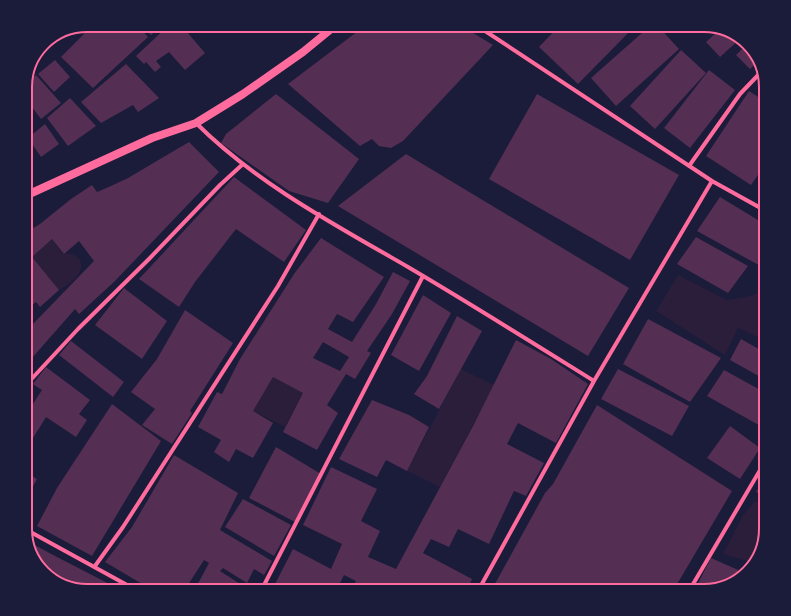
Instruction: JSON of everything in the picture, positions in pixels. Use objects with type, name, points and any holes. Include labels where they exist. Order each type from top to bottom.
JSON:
[{"type":"main road","points":[[32,193],[152,138],[196,123],[243,94],[297,56],[327,32]]},
{"type":"street","points":[[487,32],[712,181],[759,206]]},
{"type":"street","points":[[690,166],[740,94],[758,76]]},
{"type":"street","points":[[196,123],[243,164],[319,214],[423,276],[594,382]]},
{"type":"street","points":[[32,378],[78,329],[149,260],[220,185],[243,164]]},
{"type":"street","points":[[482,584],[594,382],[712,181]]},
{"type":"street","points":[[95,566],[123,527],[278,286],[319,214]]},
{"type":"street","points":[[265,584],[423,276]]},
{"type":"street","points":[[693,584],[759,472]]},
{"type":"street","points":[[32,533],[126,584]]},
{"type":"shaded area","points":[[52,239],[63,254],[73,254],[77,256],[81,263],[80,271],[77,276],[69,284],[59,290],[32,257]]},
{"type":"shaded area","points":[[678,275],[727,300],[747,297],[759,293],[759,338],[738,328],[725,355],[656,311]]},
{"type":"shaded area","points":[[461,369],[494,385],[440,487],[407,471]]},
{"type":"shaded area","points":[[273,377],[303,393],[285,427],[253,411]]},
{"type":"shaded area","points":[[755,501],[759,503],[759,536],[756,547],[748,561],[723,554],[743,515]]},
{"type":"building","points":[[86,32],[143,32],[148,37],[93,88],[61,57]]},
{"type":"building","points":[[162,32],[187,32],[205,53],[185,70],[169,52],[156,61],[161,67],[155,72],[146,62],[144,64],[136,56]]},
{"type":"building","points":[[357,32],[472,32],[493,45],[403,141],[391,148],[379,146],[372,139],[360,146],[288,84]]},
{"type":"building","points":[[553,32],[629,32],[578,84],[539,47]]},
{"type":"building","points":[[643,32],[663,32],[679,49],[616,106],[591,78]]},
{"type":"building","points":[[716,33],[736,42],[720,57],[706,42]]},
{"type":"building","points":[[742,48],[750,57],[754,65],[750,69],[736,55]]},
{"type":"building","points":[[681,50],[706,73],[655,129],[630,106]]},
{"type":"building","points":[[55,60],[70,77],[54,92],[38,74]]},
{"type":"building","points":[[126,64],[159,98],[138,112],[133,105],[101,123],[81,102]]},
{"type":"building","points":[[709,70],[735,90],[690,148],[664,128]]},
{"type":"building","points":[[36,75],[61,103],[41,119],[32,107],[33,78]]},
{"type":"building","points":[[749,91],[759,97],[759,173],[751,185],[706,156]]},
{"type":"building","points":[[276,94],[359,159],[328,203],[289,191],[221,143],[226,134]]},
{"type":"building","points":[[537,94],[679,175],[630,260],[489,179]]},
{"type":"building","points":[[70,98],[96,126],[68,146],[47,118]]},
{"type":"building","points":[[45,124],[59,144],[41,157],[32,144],[32,135]]},
{"type":"building","points":[[189,142],[219,172],[114,282],[79,314],[75,309],[32,358],[32,325],[94,261],[79,241],[64,254],[52,239],[32,257],[32,229],[92,185],[97,192],[128,178]]},
{"type":"building","points":[[406,154],[629,288],[588,356],[338,206]]},
{"type":"building","points":[[234,177],[306,230],[284,262],[236,229],[195,282],[179,307],[139,279]]},
{"type":"building","points":[[720,197],[759,221],[759,265],[697,231]]},
{"type":"building","points":[[696,237],[748,266],[728,293],[677,264]]},
{"type":"building","points":[[321,238],[384,277],[353,322],[337,314],[328,329],[352,342],[376,304],[393,272],[410,281],[392,314],[367,351],[371,353],[355,379],[346,374],[327,405],[338,413],[317,450],[283,432],[303,393],[273,377],[253,411],[273,423],[253,458],[236,449],[229,462],[214,452],[221,440],[198,427],[217,392],[222,394],[240,359],[294,274]],"holes":[[[323,342],[349,357],[340,371],[313,358]]]},
{"type":"building","points":[[32,257],[59,290],[40,307],[36,302],[32,305]]},
{"type":"building","points":[[124,288],[167,321],[142,359],[95,325]]},
{"type":"building","points":[[423,295],[451,313],[419,371],[391,355]]},
{"type":"building","points":[[185,310],[233,343],[190,411],[192,413],[172,444],[142,425],[155,409],[131,392],[157,359]]},
{"type":"building","points":[[457,316],[482,331],[439,409],[414,394],[427,376]]},
{"type":"building","points":[[648,319],[721,358],[690,402],[623,364]]},
{"type":"building","points":[[741,339],[759,349],[759,376],[730,360]]},
{"type":"building","points":[[516,340],[551,359],[588,384],[556,443],[518,423],[507,444],[544,463],[526,496],[514,491],[489,544],[458,529],[449,547],[431,539],[423,553],[472,579],[470,584],[354,584],[356,581],[344,575],[340,584],[275,584],[293,549],[331,569],[342,544],[303,525],[331,467],[377,489],[361,521],[380,531],[368,557],[396,569],[473,426]]},
{"type":"building","points":[[71,341],[124,382],[113,397],[59,355]]},
{"type":"building","points":[[46,367],[90,400],[79,414],[87,420],[76,437],[46,417],[32,440],[32,405],[42,390],[33,384]]},
{"type":"building","points":[[618,369],[689,406],[672,436],[601,399]]},
{"type":"building","points":[[724,370],[759,389],[759,425],[707,396]]},
{"type":"building","points":[[372,400],[409,415],[429,427],[407,471],[386,460],[377,477],[339,459]]},
{"type":"building","points":[[112,404],[161,441],[92,556],[37,526],[57,488]]},
{"type":"building","points":[[597,405],[732,491],[677,584],[495,584],[545,493],[553,484]]},
{"type":"building","points":[[730,426],[759,447],[740,479],[707,458]]},
{"type":"building","points":[[276,447],[321,474],[295,522],[249,498]]},
{"type":"building","points":[[174,455],[238,493],[220,530],[272,561],[264,575],[254,569],[247,583],[223,568],[220,571],[240,584],[198,584],[209,563],[204,560],[189,584],[142,584],[105,562],[132,527]]},
{"type":"building","points":[[32,476],[37,479],[32,488]]},
{"type":"building","points":[[243,499],[291,525],[274,556],[225,527]]},
{"type":"building","points":[[34,545],[109,584],[80,584],[60,577],[46,565],[39,556]]},
{"type":"building","points":[[711,558],[739,571],[734,575],[718,582],[711,584],[698,584]]}]
